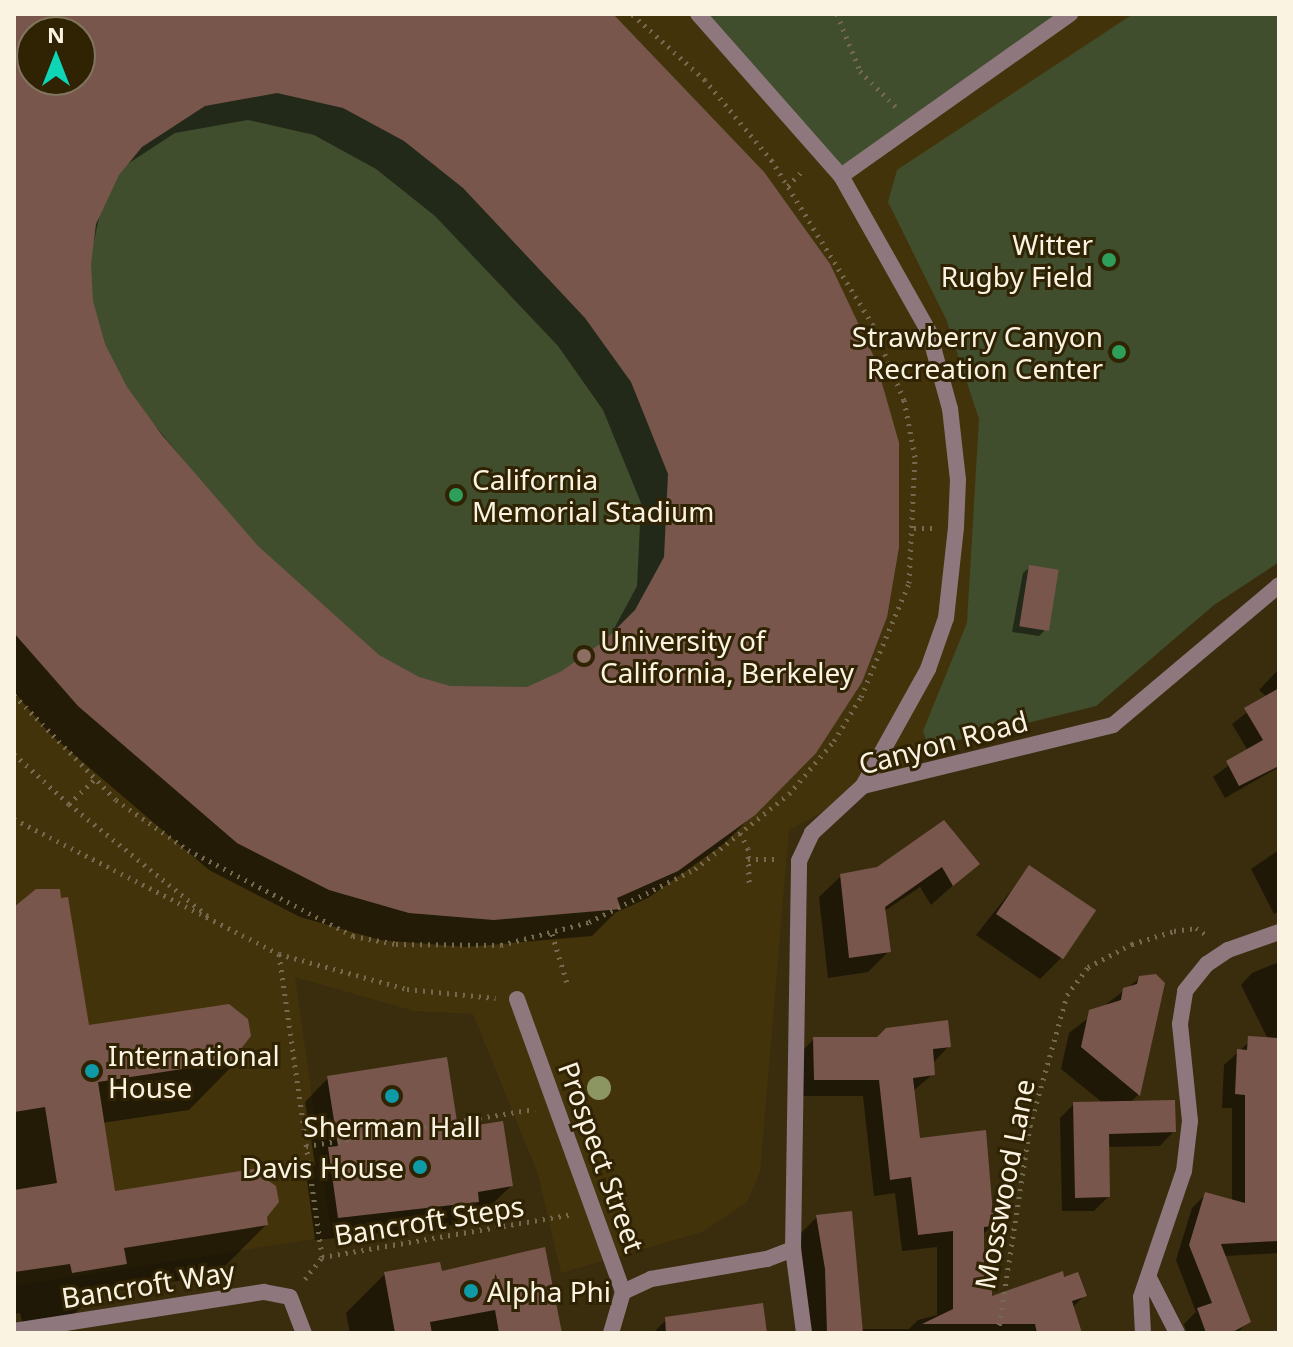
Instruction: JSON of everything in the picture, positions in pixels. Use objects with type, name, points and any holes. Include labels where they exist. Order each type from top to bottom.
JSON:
[{"type":"street","points":[[698,14],[841,176],[929,332],[950,409],[958,480],[946,618],[909,709],[863,786]]},
{"type":"street","points":[[841,176],[1070,14]]},
{"type":"street","name":"Canyon Road","points":[[804,1333],[793,1249],[799,861],[812,833],[863,786],[1113,725],[1279,585]]},
{"type":"street","points":[[1143,1333],[1138,1317],[1186,1158],[1190,1121],[1180,1024],[1185,991],[1207,964],[1228,950],[1279,932]]},
{"type":"street","name":"Prospect Street","points":[[517,999],[623,1292],[611,1333]]},
{"type":"street","points":[[623,1292],[651,1279],[767,1259],[793,1249]]},
{"type":"street","points":[[1149,1278],[1177,1333]]},
{"type":"street","name":"Bancroft Way","points":[[14,1331],[264,1292],[290,1297]]},
{"type":"street","points":[[290,1297],[304,1333]]},
{"type":"path","points":[[14,695],[94,780],[207,861],[353,936],[439,947],[501,945],[589,922],[695,869],[789,794],[834,741],[861,697],[909,583],[915,457],[904,400],[873,325],[788,186],[705,80],[632,14]]},
{"type":"path","points":[[837,14],[860,71],[912,124]]},
{"type":"path","points":[[788,186],[803,171]]},
{"type":"path","points":[[914,528],[927,528]]},
{"type":"path","points":[[14,754],[69,804],[215,922]]},
{"type":"path","points":[[69,804],[94,780]]},
{"type":"path","points":[[14,819],[279,954],[407,989],[517,999]]},
{"type":"path","points":[[740,833],[748,848],[749,883]]},
{"type":"path","name":"Mosswood Lane","points":[[998,1333],[1030,1126],[1067,995],[1088,967],[1174,931],[1196,928],[1228,950]]},
{"type":"path","points":[[552,934],[568,986]]},
{"type":"path","points":[[279,954],[322,1257]]},
{"type":"path","points":[[306,1146],[556,1105]]},
{"type":"path","name":"Bancroft Steps","points":[[290,1297],[322,1257],[545,1221]]},
{"type":"shaded area","name":"University of California, Berkeley","points":[[14,14],[1279,14],[1279,562],[1214,605],[1096,706],[954,741],[789,830],[760,1172],[747,1202],[702,1232],[561,1273],[538,1174],[473,1014],[414,1011],[295,977],[332,1236],[14,1286]]},
{"type":"green space","name":"California Memorial Stadium","points":[[14,14],[613,14],[764,172],[830,264],[875,359],[899,443],[899,547],[887,617],[862,682],[816,753],[755,815],[678,871],[584,912],[494,920],[409,913],[329,890],[237,843],[78,706],[14,633]]},
{"type":"green space","points":[[698,14],[1070,14],[841,176]]},
{"type":"green space","name":"Strawberry Canyon Recreation Center","points":[[1133,14],[1279,14],[1279,562],[1214,605],[1096,706],[954,741],[931,753],[923,731],[967,623],[979,419],[946,319],[888,202],[897,170]]},
{"type":"building","name":"California Memorial Stadium","points":[[14,14],[613,14],[764,172],[830,264],[875,359],[899,443],[899,547],[887,617],[862,682],[816,753],[755,815],[678,871],[617,898],[621,909],[494,920],[409,913],[329,890],[237,843],[78,706],[14,633]],"holes":[[[277,93],[343,108],[404,141],[463,188],[585,318],[631,382],[668,474],[664,557],[635,610],[604,641],[562,671],[527,687],[450,686],[419,677],[379,655],[257,545],[162,435],[127,387],[105,344],[93,301],[91,264],[96,224],[119,175],[142,147],[205,106]]]},
{"type":"building","points":[[1029,565],[1059,570],[1049,631],[1019,626]]},
{"type":"building","points":[[1279,688],[1279,766],[1239,786],[1226,761],[1263,740],[1244,708]]},
{"type":"building","points":[[944,820],[980,864],[953,886],[942,867],[885,907],[891,952],[849,958],[840,874],[877,867]]},
{"type":"building","points":[[1029,865],[1096,910],[1063,959],[996,914]]},
{"type":"building","name":"International House","points":[[36,889],[60,889],[61,898],[68,897],[89,1025],[229,1004],[248,1019],[251,1036],[240,1050],[241,1060],[98,1082],[115,1191],[259,1168],[260,1175],[276,1186],[279,1202],[267,1217],[268,1225],[124,1248],[127,1264],[72,1273],[70,1264],[14,1272],[14,1190],[57,1183],[45,1107],[14,1112],[14,907]]},
{"type":"building","points":[[1156,974],[1165,983],[1140,1096],[1081,1047],[1089,1010],[1121,1000],[1123,988],[1137,984],[1139,976]]},
{"type":"building","points":[[948,1020],[951,1047],[933,1049],[935,1075],[913,1078],[920,1138],[986,1130],[994,1226],[984,1227],[984,1279],[992,1279],[992,1296],[1063,1271],[1064,1277],[1078,1272],[1087,1296],[1072,1301],[1082,1333],[1037,1333],[1035,1324],[922,1324],[953,1309],[953,1231],[918,1235],[911,1177],[890,1180],[879,1080],[814,1080],[813,1037],[877,1037],[886,1028]]},
{"type":"building","points":[[1248,1036],[1279,1038],[1279,1241],[1221,1244],[1251,1322],[1231,1333],[1206,1333],[1197,1308],[1212,1303],[1189,1245],[1205,1192],[1245,1203],[1245,1095],[1235,1094],[1237,1049],[1247,1050]]},
{"type":"building","points":[[447,1057],[458,1128],[503,1121],[513,1186],[478,1192],[479,1202],[338,1218],[328,1147],[338,1146],[327,1076]]},
{"type":"building","points":[[1175,1100],[1176,1132],[1109,1134],[1110,1197],[1075,1198],[1073,1102]]},
{"type":"building","points":[[852,1211],[863,1333],[827,1333],[825,1269],[816,1215]]},
{"type":"building","name":"Alpha Phi","points":[[545,1247],[562,1333],[499,1333],[495,1310],[430,1322],[432,1333],[395,1333],[384,1272],[440,1262],[442,1271]]},
{"type":"building","points":[[763,1303],[767,1333],[666,1333],[665,1317]]},
{"type":"place","name":"Witter Rugby Field","points":[[1109,260]]},
{"type":"place","name":"Strawberry Canyon Recreation Center","points":[[1119,352]]},
{"type":"place","name":"California Memorial Stadium","points":[[456,495]]},
{"type":"place","name":"University of California, Berkeley","points":[[584,656]]},
{"type":"place","name":"International House","points":[[92,1071]]},
{"type":"place","name":"Sherman Hall","points":[[392,1096]]},
{"type":"place","name":"Davis House","points":[[420,1167]]},
{"type":"place","name":"Alpha Phi","points":[[471,1291]]}]
